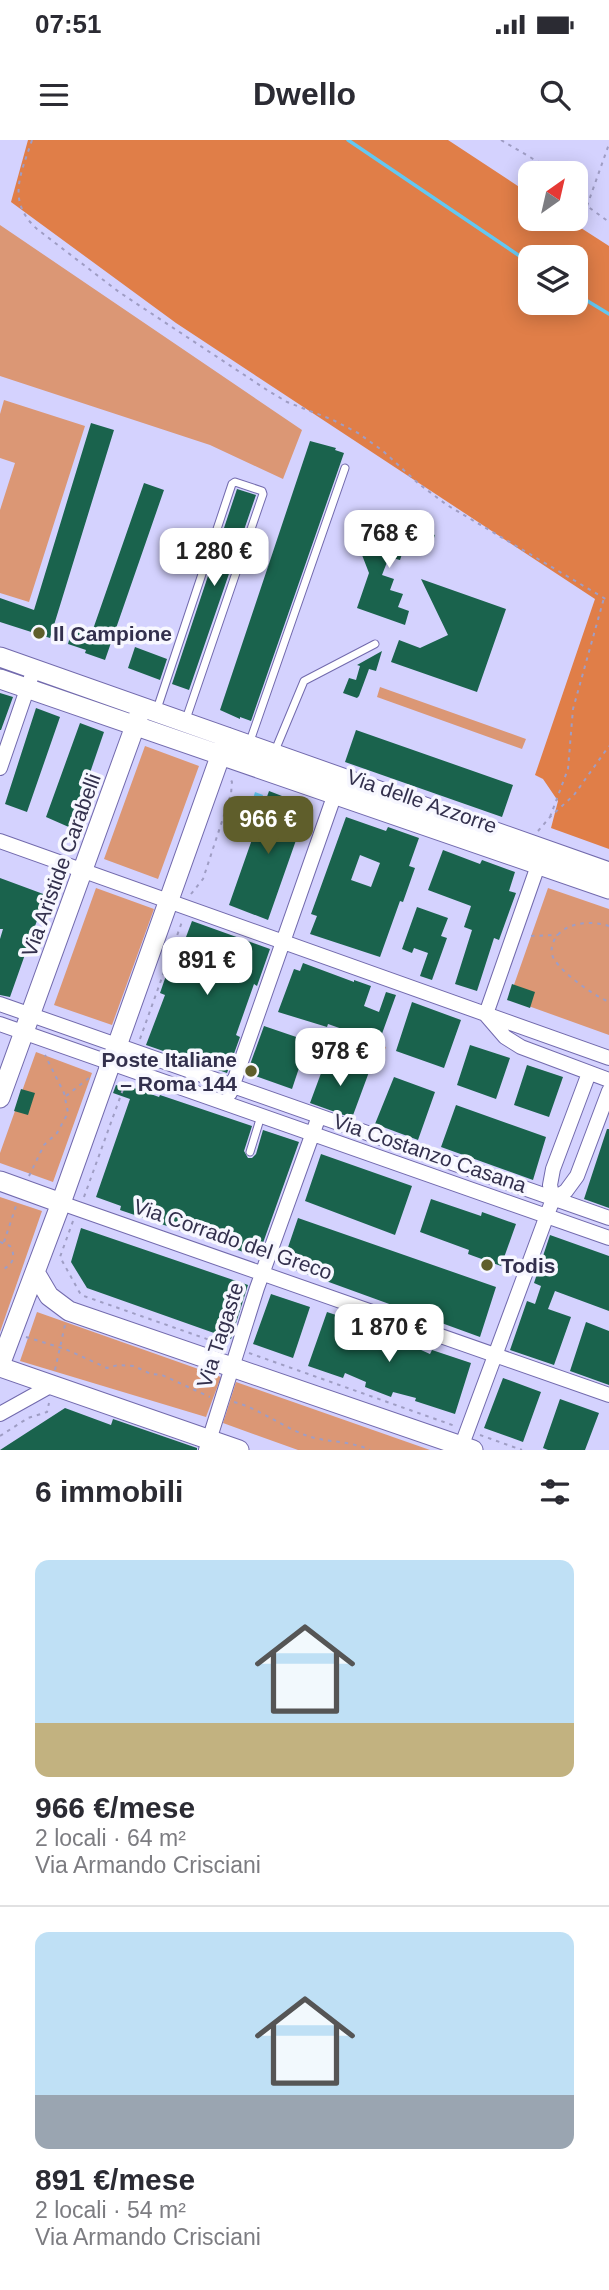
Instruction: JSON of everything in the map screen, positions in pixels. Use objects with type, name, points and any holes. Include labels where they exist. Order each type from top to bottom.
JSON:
[{"type":"street","name":"Via delle Azzorre","points":[[0,657],[185,722],[224,746],[249,745],[274,754],[338,786]]},
{"type":"street","points":[[0,768],[34,670]]},
{"type":"street","name":"Via delle Azzorre","points":[[0,679],[135,726],[224,746],[537,852],[609,872]]},
{"type":"street","points":[[135,726],[149,710]]},
{"type":"street","name":"Via Aristide Carabelli","points":[[0,1098],[30,1028],[135,726]]},
{"type":"street","points":[[224,746],[178,904],[119,1059],[69,1206],[36,1273],[0,1366],[208,1445],[239,1450]]},
{"type":"street","points":[[226,1104],[338,786]]},
{"type":"street","points":[[0,841],[609,1058]]},
{"type":"street","name":"Via delle Azzorre","points":[[537,852],[609,889]]},
{"type":"street","points":[[485,1014],[537,852]]},
{"type":"street","name":"Via Costanzo Casana","points":[[0,1004],[30,1028],[119,1059],[232,1086],[609,1218]]},
{"type":"street","points":[[485,1014],[505,1037],[520,1047],[609,1080]]},
{"type":"street","name":"Via Costanzo Casana","points":[[0,1024],[30,1028],[119,1059],[226,1104],[609,1238]]},
{"type":"street","points":[[36,1273],[52,1299],[69,1311],[234,1357],[466,1444],[495,1355],[553,1199],[550,1185],[553,1169],[589,1073]]},
{"type":"street","points":[[553,1199],[566,1191],[577,1176],[609,1091]]},
{"type":"street","name":"Via Tagaste","points":[[208,1445],[262,1274],[319,1116]]},
{"type":"street","name":"Via Corrado del Greco","points":[[0,1181],[19,1196],[69,1206],[609,1395]]},
{"type":"street","points":[[0,1414],[52,1385]]},
{"type":"lane","points":[[249,745],[345,468]]},
{"type":"lane","points":[[149,710],[232,484],[235,482],[262,491],[263,494],[185,722]]},
{"type":"lane","points":[[274,754],[304,681],[375,644]]},
{"type":"lane","points":[[250,1152],[261,1116]]},
{"type":"path","points":[[32,140],[19,182],[18,195],[27,218],[37,229],[119,292],[267,390],[287,402],[358,433],[439,500],[609,601]]},
{"type":"path","points":[[501,140],[537,161]]},
{"type":"path","points":[[588,203],[609,144]]},
{"type":"path","points":[[588,207],[609,222]]},
{"type":"path","points":[[537,852],[568,769],[573,709],[605,598]]},
{"type":"path","points":[[224,746],[232,782],[231,794],[203,878],[178,904],[119,1059],[119,1104],[88,1189],[69,1206],[60,1257],[81,1295],[234,1357],[466,1444],[522,1450]]},
{"type":"path","points":[[550,817],[574,795],[609,746]]},
{"type":"path","points":[[609,926],[597,922],[569,926],[558,935],[551,950],[553,958],[586,990],[609,1002]]},
{"type":"path","points":[[531,936],[558,935]]},
{"type":"path","points":[[0,1270],[8,1267],[13,1260],[13,1250],[2,1242],[19,1196],[44,1145],[57,1133],[68,1113],[65,1097],[30,1028]]},
{"type":"path","points":[[65,1097],[119,1059]]},
{"type":"path","points":[[0,1436],[28,1418],[47,1412],[64,1327]]},
{"type":"path","points":[[28,1338],[107,1368],[118,1365],[134,1366],[151,1374],[162,1375],[212,1398]]},
{"type":"path","points":[[230,1401],[250,1407],[303,1435],[352,1443],[370,1450]]},
{"type":"shaded area","points":[[28,140],[448,140],[518,186],[518,231],[586,231],[609,246],[609,849],[551,828],[558,801],[543,779],[535,775],[595,599],[176,323],[11,202]]},
{"type":"shaded area","points":[[0,225],[302,430],[283,479],[210,445],[0,376]]},
{"type":"shaded area","points":[[4,400],[85,426],[29,602],[0,593],[0,510],[15,463],[0,458],[0,414]]},
{"type":"shaded area","points":[[380,687],[526,739],[522,749],[377,697]]},
{"type":"shaded area","points":[[145,746],[199,766],[158,879],[104,859]]},
{"type":"shaded area","points":[[96,888],[154,909],[112,1025],[54,1005]]},
{"type":"shaded area","points":[[548,888],[609,909],[609,1035],[509,999]]},
{"type":"shaded area","points":[[342,1031],[386,1047],[382,1058],[338,1042]]},
{"type":"shaded area","points":[[36,1052],[92,1073],[53,1182],[0,1163],[0,1153]]},
{"type":"shaded area","points":[[0,1197],[42,1211],[0,1332]]},
{"type":"shaded area","points":[[37,1312],[221,1377],[206,1417],[20,1361]]},
{"type":"shaded area","points":[[236,1382],[430,1450],[298,1450],[223,1423]]},
{"type":"water","points":[[255,792],[263,795],[253,829],[244,833],[238,829],[237,822],[242,816],[248,816]]},
{"type":"building","points":[[91,423],[114,430],[50,638],[0,622],[0,598],[34,610]]},
{"type":"building","points":[[310,441],[344,453],[251,721],[240,719],[220,710]]},
{"type":"building","points":[[144,483],[164,490],[105,660],[68,644],[72,629],[91,635]]},
{"type":"building","points":[[237,489],[256,495],[189,690],[172,684]]},
{"type":"building","points":[[388,518],[435,535],[431,547],[420,543],[416,553],[407,550],[405,545],[400,560],[389,557],[382,575],[394,579],[390,590],[403,594],[398,607],[409,611],[405,625],[357,608],[369,573],[362,555],[377,549]]},
{"type":"building","points":[[421,579],[506,609],[477,692],[391,662],[399,640],[420,648],[448,635]]},
{"type":"building","points":[[135,647],[167,659],[160,680],[128,668]]},
{"type":"building","points":[[382,651],[376,671],[369,669],[359,696],[357,698],[343,693],[349,678],[356,680],[360,666],[357,665]]},
{"type":"building","points":[[0,693],[13,697],[1,730],[0,730]]},
{"type":"building","points":[[36,708],[60,717],[27,812],[5,804]]},
{"type":"building","points":[[80,723],[104,732],[71,828],[46,817]]},
{"type":"building","points":[[356,730],[513,785],[502,817],[345,762]]},
{"type":"building","points":[[269,791],[308,806],[268,920],[229,905]]},
{"type":"building","points":[[346,817],[386,831],[388,827],[419,838],[409,866],[415,868],[380,957],[310,934],[317,916],[311,914]],"holes":[[[360,855],[380,863],[371,887],[351,880]]]},
{"type":"building","points":[[443,850],[480,864],[482,860],[515,872],[509,891],[516,893],[499,940],[494,938],[477,991],[455,984],[472,930],[464,927],[471,906],[428,890]]},
{"type":"building","points":[[0,878],[46,895],[10,997],[0,995],[0,939],[3,929],[0,929]]},
{"type":"building","points":[[417,907],[448,918],[441,936],[447,938],[432,980],[420,976],[428,953],[414,948],[412,953],[402,949]]},
{"type":"building","points":[[192,921],[270,949],[236,1035],[240,1037],[227,1073],[146,1045],[165,995],[160,993],[169,967],[174,969]]},
{"type":"building","points":[[303,963],[371,986],[364,1006],[379,1012],[386,992],[396,995],[379,1042],[328,1024],[327,1027],[278,1012],[294,969],[300,971]]},
{"type":"building","points":[[512,984],[535,992],[530,1008],[507,1000]]},
{"type":"building","points":[[412,1002],[461,1020],[444,1068],[396,1051]]},
{"type":"building","points":[[264,1026],[308,1041],[292,1089],[247,1073]]},
{"type":"building","points":[[470,1045],[510,1058],[496,1099],[457,1085]]},
{"type":"building","points":[[327,1057],[369,1072],[352,1118],[310,1103]]},
{"type":"building","points":[[527,1065],[563,1077],[549,1117],[514,1105]]},
{"type":"building","points":[[394,1077],[435,1092],[418,1140],[375,1124]]},
{"type":"building","points":[[116,1085],[159,1097],[160,1095],[252,1126],[244,1151],[248,1158],[256,1154],[263,1130],[299,1142],[258,1257],[120,1210],[121,1206],[96,1197],[130,1099],[113,1093]]},
{"type":"building","points":[[21,1089],[35,1093],[28,1115],[14,1111]]},
{"type":"building","points":[[456,1105],[546,1137],[533,1180],[441,1147]]},
{"type":"building","points":[[609,1129],[609,1208],[584,1199]]},
{"type":"building","points":[[321,1154],[412,1186],[395,1235],[305,1201]]},
{"type":"building","points":[[431,1199],[481,1216],[482,1212],[516,1224],[501,1266],[468,1254],[469,1250],[420,1232]]},
{"type":"building","points":[[298,1218],[496,1287],[480,1337],[282,1265]]},
{"type":"building","points":[[81,1228],[248,1285],[231,1339],[87,1288],[71,1262]]},
{"type":"building","points":[[550,1235],[609,1256],[609,1311],[555,1291],[548,1309],[571,1317],[554,1365],[510,1350],[527,1301],[535,1304],[541,1286],[534,1283]]},
{"type":"building","points":[[271,1294],[310,1307],[293,1358],[253,1344]]},
{"type":"building","points":[[327,1312],[363,1324],[361,1329],[382,1337],[384,1332],[411,1340],[410,1345],[430,1354],[432,1350],[471,1363],[455,1414],[415,1401],[416,1398],[393,1392],[391,1397],[365,1387],[366,1382],[345,1373],[343,1378],[308,1366]]},
{"type":"building","points":[[586,1322],[609,1331],[609,1385],[570,1371]]},
{"type":"building","points":[[503,1378],[541,1392],[523,1442],[484,1428]]},
{"type":"building","points":[[560,1399],[599,1413],[585,1450],[543,1448]]},
{"type":"building","points":[[65,1408],[111,1425],[113,1419],[197,1450],[0,1450]]},
{"type":"waterway","points":[[348,140],[518,255]]},
{"type":"waterway","points":[[588,301],[609,314]]},
{"type":"place","name":"Il Campione","points":[[39,633]]},
{"type":"place","name":"Poste Italiane – Roma 144","points":[[251,1071]]},
{"type":"place","name":"Todis","points":[[487,1265]]}]
